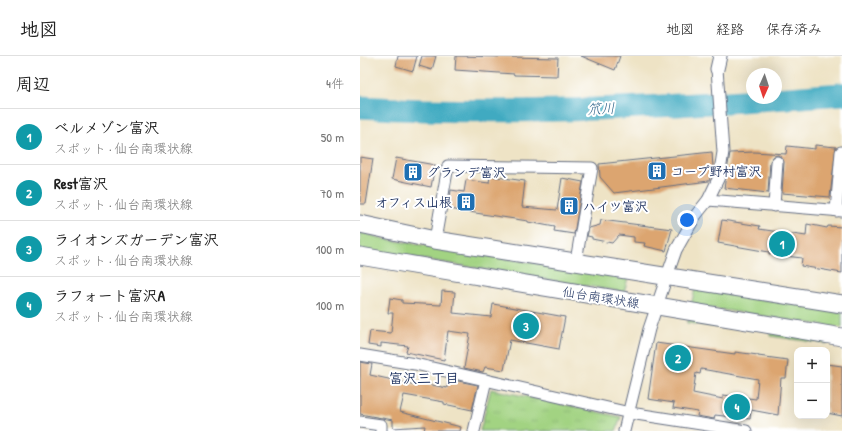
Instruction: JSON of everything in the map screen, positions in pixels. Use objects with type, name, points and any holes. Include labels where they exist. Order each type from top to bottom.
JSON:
[{"type":"main road","points":[[360,224],[435,240],[842,304]]},
{"type":"main road","name":"仙台南環状線","points":[[365,257],[842,337]]},
{"type":"street","points":[[624,431],[630,413],[649,329],[658,306],[666,276],[676,250],[696,215],[708,200],[718,177],[723,152],[720,134],[717,72],[720,56]]},
{"type":"street","points":[[708,200],[839,211],[841,152]]},
{"type":"street","points":[[774,206],[777,162]]},
{"type":"street","points":[[435,240],[448,166],[592,168],[576,261]]},
{"type":"street","points":[[360,356],[415,364],[630,413],[746,431]]},
{"type":"street","points":[[474,431],[486,380]]},
{"type":"street","points":[[360,422],[381,425],[381,431]]},
{"type":"green space","points":[[360,232],[384,239],[628,278],[624,292],[360,249]]},
{"type":"green space","points":[[695,289],[842,312],[842,328],[691,305]]},
{"type":"green space","points":[[688,320],[726,325],[725,328],[687,323]]},
{"type":"green space","points":[[770,333],[828,342],[827,344],[770,336]]},
{"type":"green space","points":[[491,389],[621,417],[616,431],[480,431]]},
{"type":"building","points":[[398,56],[417,56],[413,71],[396,66]]},
{"type":"building","points":[[422,56],[436,56],[432,70],[419,66]]},
{"type":"building","points":[[456,56],[558,58],[557,76],[514,75],[455,70]]},
{"type":"building","points":[[581,56],[620,56],[615,70]]},
{"type":"building","points":[[815,145],[836,147],[830,197],[782,193],[784,162],[778,155],[774,156],[770,161],[768,193],[724,188],[730,153],[754,152],[786,154],[787,146],[815,149]]},
{"type":"building","name":"コープ野村富沢","points":[[712,152],[713,168],[709,181],[614,193],[600,177],[599,164]]},
{"type":"building","points":[[360,157],[373,159],[366,204],[360,204]]},
{"type":"building","name":"グランデ富沢","points":[[396,158],[435,165],[431,187],[392,179]]},
{"type":"building","points":[[490,176],[525,181],[522,207],[557,210],[562,178],[583,182],[574,234],[554,231],[555,227],[528,221],[449,209],[451,190],[464,192],[466,180],[489,183]]},
{"type":"building","points":[[601,220],[672,229],[666,251],[644,246],[645,243],[634,242],[634,237],[619,235],[612,243],[592,239],[592,237],[587,236],[589,228],[600,225]]},
{"type":"building","points":[[722,220],[760,226],[759,229],[806,236],[807,224],[827,228],[828,226],[842,227],[842,273],[801,266],[802,258],[769,254],[769,252],[718,243]]},
{"type":"building","points":[[442,291],[455,292],[453,313],[491,317],[493,304],[565,317],[559,349],[510,340],[504,370],[485,367],[483,372],[464,368],[470,334],[448,331],[444,360],[406,352],[408,346],[381,343],[381,347],[368,345],[370,331],[391,333],[393,313],[388,313],[390,298],[402,300],[402,303],[441,305]]},
{"type":"building","points":[[656,343],[788,360],[786,378],[781,378],[778,415],[751,410],[750,419],[715,415],[714,419],[697,416],[698,412],[673,408],[674,403],[648,399]],"holes":[[[701,369],[758,379],[756,399],[723,395],[723,399],[693,393],[696,373],[700,374]]]},
{"type":"building","points":[[360,362],[372,364],[370,375],[416,385],[417,382],[447,388],[448,379],[478,385],[472,410],[444,404],[444,402],[404,395],[400,412],[461,427],[460,431],[424,431],[425,426],[393,428],[393,420],[360,414]]},
{"type":"building","points":[[830,364],[842,366],[842,416],[830,414]]},
{"type":"waterway","name":"笊川","points":[[360,107],[481,111],[601,109],[842,94]]},
{"type":"place","name":"コープ野村富沢","points":[[657,171]]},
{"type":"place","name":"グランデ富沢","points":[[413,172]]},
{"type":"place","name":"オフィス山根","points":[[466,202]]},
{"type":"place","name":"ハイツ富沢","points":[[569,206]]},
{"type":"place","name":"ベルメゾン富沢","points":[[782,244]]},
{"type":"place","name":"ライオンズガーデン富沢","points":[[526,326]]},
{"type":"place","name":"Rest富沢","points":[[678,358]]},
{"type":"place","name":"ラフォート富沢A","points":[[737,407]]},
{"type":"district","name":"富沢三丁目","points":[[424,377]]}]
